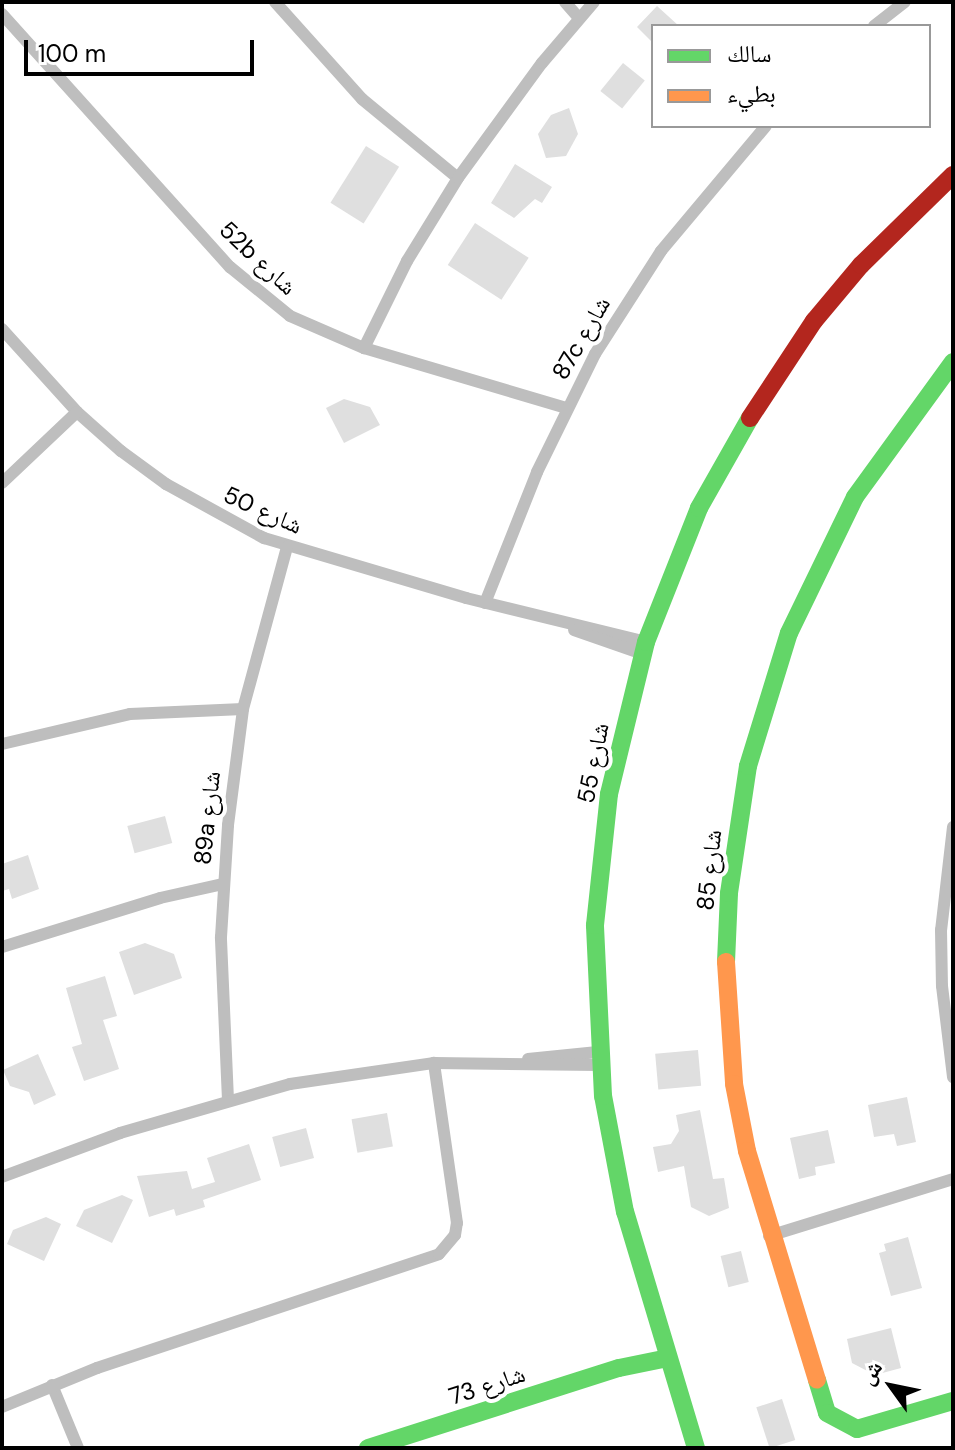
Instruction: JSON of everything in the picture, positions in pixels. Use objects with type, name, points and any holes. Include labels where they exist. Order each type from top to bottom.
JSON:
[{"type":"street","points":[[275,2],[362,99],[458,178]]},
{"type":"street","points":[[565,2],[579,18]]},
{"type":"street","points":[[364,348],[407,261],[458,178],[594,2]]},
{"type":"street","points":[[877,24],[905,2]]},
{"type":"street","name":"52b شارع","points":[[2,14],[258,294],[324,334],[566,408]]},
{"type":"street","name":"87c شارع","points":[[485,603],[566,408],[661,251],[764,128]]},
{"type":"street","name":"شارع 55","points":[[696,1448],[616,1174],[598,1059],[595,925],[600,860],[615,768],[644,648],[699,508],[771,381],[861,265],[953,175]]},
{"type":"street","name":"شارع 50","points":[[2,329],[77,412],[166,484],[287,547],[644,648]]},
{"type":"street","name":"شارع 85","points":[[953,362],[896,434],[819,564],[789,633],[748,766],[729,893],[728,1020],[734,1084],[769,1236],[821,1398],[834,1421],[857,1429],[953,1401]]},
{"type":"street","points":[[2,483],[77,412]]},
{"type":"street","name":"89a شارع","points":[[228,1100],[221,991],[223,884],[243,709],[287,547]]},
{"type":"street","points":[[2,744],[130,714],[243,709]]},
{"type":"street","points":[[953,827],[941,930],[942,986],[953,1077]]},
{"type":"street","points":[[2,947],[135,905],[223,884]]},
{"type":"street","points":[[2,1177],[228,1100],[364,1071],[434,1063],[598,1059]]},
{"type":"street","points":[[2,1407],[52,1385],[439,1254],[455,1235],[455,1211],[434,1063]]},
{"type":"street","points":[[769,1236],[953,1179]]},
{"type":"street","name":"شارع 73","points":[[368,1448],[666,1352]]},
{"type":"street","points":[[52,1385],[78,1448]]},
{"type":"building","points":[[657,6],[677,24],[651,24],[651,41],[637,27]]},
{"type":"building","points":[[623,63],[645,81],[622,109],[600,91]]},
{"type":"building","points":[[569,108],[578,134],[566,156],[546,158],[538,134],[551,115]]},
{"type":"building","points":[[366,146],[399,167],[364,223],[330,203]]},
{"type":"building","points":[[515,164],[552,187],[542,203],[535,199],[514,218],[491,203]]},
{"type":"building","points":[[475,223],[529,258],[501,300],[448,265]]},
{"type":"building","points":[[344,399],[370,407],[380,425],[344,443],[326,408]]},
{"type":"building","points":[[165,816],[172,843],[135,853],[127,826]]},
{"type":"building","points":[[28,855],[39,889],[12,899],[9,889],[2,891],[2,864]]},
{"type":"building","points":[[145,943],[174,954],[182,978],[134,995],[119,952]]},
{"type":"building","points":[[105,976],[117,1016],[103,1020],[119,1069],[84,1081],[72,1047],[82,1044],[66,988]]},
{"type":"building","points":[[698,1050],[701,1086],[658,1090],[655,1054]]},
{"type":"building","points":[[38,1054],[56,1095],[34,1105],[29,1092],[10,1086],[3,1070]]},
{"type":"building","points":[[907,1097],[916,1142],[897,1146],[894,1134],[874,1137],[868,1105]]},
{"type":"building","points":[[700,1110],[713,1179],[724,1178],[729,1208],[709,1216],[691,1207],[684,1166],[658,1172],[653,1147],[671,1144],[679,1131],[676,1115]]},
{"type":"building","points":[[387,1113],[393,1146],[357,1153],[352,1119]]},
{"type":"building","points":[[306,1128],[314,1158],[280,1167],[272,1137]]},
{"type":"building","points":[[828,1130],[835,1163],[815,1167],[816,1175],[799,1179],[790,1138]]},
{"type":"building","points":[[249,1144],[261,1180],[203,1200],[205,1207],[176,1216],[174,1209],[149,1217],[137,1176],[187,1171],[192,1189],[215,1182],[207,1158]]},
{"type":"building","points":[[122,1195],[133,1200],[112,1243],[76,1226],[84,1210]]},
{"type":"building","points":[[46,1217],[61,1224],[44,1261],[7,1244],[13,1230]]},
{"type":"building","points":[[908,1237],[922,1288],[891,1296],[879,1253],[886,1251],[884,1244]]},
{"type":"building","points":[[741,1251],[749,1282],[728,1287],[721,1256]]},
{"type":"building","points":[[891,1328],[901,1368],[875,1375],[852,1363],[847,1339]]},
{"type":"building","points":[[782,1399],[795,1440],[770,1448],[756,1407]]},
{"type":"traffic: fast","points":[[726,962],[729,893],[748,766],[789,633],[855,497],[953,362]]},
{"type":"traffic: fast","points":[[696,1448],[625,1212],[603,1096],[595,925],[609,794],[646,642],[699,508],[750,418]]},
{"type":"traffic: fast","points":[[368,1448],[619,1368],[668,1358]]},
{"type":"traffic: fast","points":[[817,1380],[827,1413],[857,1429],[953,1401]]},
{"type":"traffic: slow","points":[[726,962],[734,1084],[747,1151],[817,1380]]},
{"type":"traffic: jam","points":[[750,418],[814,321],[861,265],[953,175]]}]
